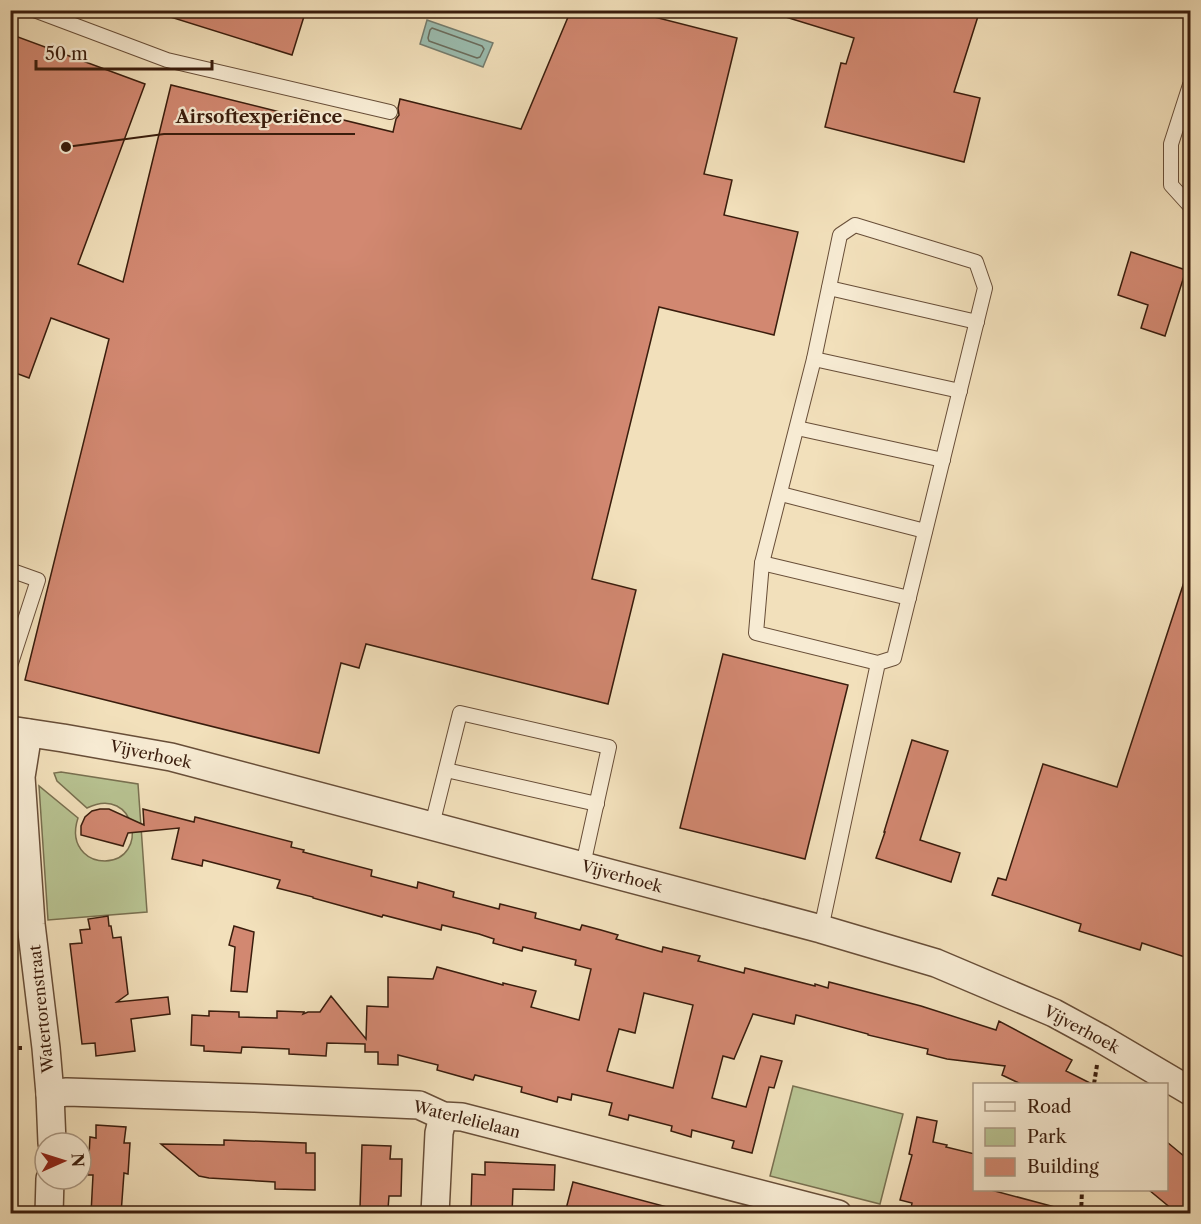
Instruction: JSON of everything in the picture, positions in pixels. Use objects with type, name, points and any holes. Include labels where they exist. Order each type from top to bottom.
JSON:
[{"type":"street","name":"Vijverhoek","points":[[19,732],[171,757],[821,929],[936,963],[1044,1009],[1191,1090]]},
{"type":"street","name":"Watertorenstraat","points":[[19,732],[31,924],[51,1094],[52,1131]]},
{"type":"street","name":"Waterlelielaan","points":[[51,1094],[67,1092],[419,1105],[443,1116],[462,1117],[838,1214]]},
{"type":"street","points":[[435,1214],[439,1133],[443,1116]]},
{"type":"street","points":[[49,1214],[50,1191]]},
{"type":"lane","points":[[34,10],[167,60],[390,112]]},
{"type":"lane","points":[[1191,85],[1171,144],[1172,184],[1191,206]]},
{"type":"lane","points":[[855,225],[976,262],[985,288],[977,322],[894,658],[878,663],[756,633],[762,563],[814,359],[840,235],[855,225]]},
{"type":"lane","points":[[830,288],[977,322]]},
{"type":"lane","points":[[814,359],[960,391]]},
{"type":"lane","points":[[797,428],[943,460]]},
{"type":"lane","points":[[781,494],[926,531]]},
{"type":"lane","points":[[762,563],[909,598]]},
{"type":"lane","points":[[10,570],[38,580],[14,639],[10,666]]},
{"type":"lane","points":[[821,929],[878,663]]},
{"type":"lane","points":[[432,825],[460,713],[609,747],[583,865]]},
{"type":"lane","points":[[446,770],[597,804]]},
{"type":"path","points":[[1081,1214],[1082,1191]]},
{"type":"green space","points":[[61,772],[138,784],[147,912],[48,920],[39,786],[78,818],[77,841],[81,849],[91,858],[105,861],[119,857],[128,849],[132,837],[131,825],[126,814],[117,806],[104,803],[87,808],[57,781],[54,773]]},
{"type":"green space","points":[[793,1086],[903,1114],[880,1204],[770,1176]]},
{"type":"water","points":[[427,20],[493,43],[483,67],[420,44]]},
{"type":"building","points":[[164,10],[306,10],[292,55],[164,15]]},
{"type":"building","points":[[571,10],[627,10],[737,38],[704,174],[732,180],[724,215],[798,232],[774,335],[659,307],[592,579],[636,590],[608,704],[366,644],[359,668],[341,663],[319,753],[25,680],[109,339],[51,318],[29,378],[10,371],[10,34],[145,84],[78,264],[123,282],[171,85],[300,117],[302,110],[393,132],[399,115],[400,99],[521,129]]},
{"type":"building","points":[[780,10],[980,10],[954,92],[980,98],[964,162],[825,127],[841,63],[846,64],[854,38],[779,15]]},
{"type":"building","points":[[1131,252],[1186,270],[1165,336],[1141,328],[1148,305],[1118,295]]},
{"type":"building","points":[[1187,573],[1191,574],[1191,959],[1142,943],[1140,950],[1079,931],[1081,924],[992,895],[998,878],[1006,880],[1043,764],[1117,787]]},
{"type":"building","points":[[723,654],[848,685],[805,859],[680,828]]},
{"type":"building","points":[[912,740],[948,751],[920,840],[960,853],[951,882],[876,858]]},
{"type":"building","points":[[109,809],[144,825],[143,809],[194,822],[195,817],[292,842],[291,847],[304,850],[303,852],[372,870],[371,876],[417,888],[418,882],[454,892],[453,897],[499,909],[500,904],[536,913],[535,918],[580,930],[582,925],[618,935],[616,939],[662,952],[663,947],[700,956],[698,961],[744,973],[745,968],[828,988],[829,982],[921,1006],[996,1030],[999,1021],[1072,1060],[1066,1071],[1090,1083],[1019,1083],[1002,1075],[1005,1066],[947,1059],[927,1054],[928,1049],[796,1015],[794,1024],[753,1014],[734,1059],[723,1056],[712,1098],[746,1107],[761,1056],[782,1061],[774,1088],[769,1087],[752,1153],[732,1148],[734,1141],[692,1130],[691,1137],[671,1131],[672,1126],[629,1115],[628,1120],[609,1115],[612,1103],[572,1094],[571,1100],[558,1097],[557,1102],[521,1092],[522,1087],[475,1075],[473,1080],[437,1070],[438,1065],[398,1055],[398,1065],[378,1064],[378,1052],[365,1052],[365,1044],[327,1043],[326,1056],[289,1054],[289,1049],[242,1047],[241,1053],[204,1051],[204,1046],[191,1045],[192,1015],[209,1016],[209,1011],[239,1012],[239,1017],[277,1018],[277,1011],[304,1012],[303,1014],[320,1012],[331,996],[366,1039],[367,1006],[388,1007],[388,977],[433,979],[437,967],[503,985],[503,983],[536,991],[531,1007],[579,1020],[591,969],[575,965],[576,960],[523,947],[522,951],[493,943],[494,939],[479,934],[442,925],[441,930],[383,915],[382,917],[277,888],[280,880],[203,860],[202,866],[172,859],[179,828],[128,833],[123,846],[81,835],[81,826],[85,817],[92,811]],"holes":[[[644,993],[693,1005],[673,1088],[607,1071],[619,1029],[635,1033]]]},
{"type":"building","points":[[108,916],[113,938],[121,937],[128,994],[117,1002],[168,997],[170,1014],[131,1019],[135,1051],[96,1056],[95,1043],[82,1044],[70,944],[82,943],[80,930],[90,929],[88,919]]},
{"type":"building","points":[[234,926],[254,932],[247,992],[231,991],[235,947],[229,945]]},
{"type":"building","points":[[917,1117],[937,1121],[933,1142],[973,1154],[973,1191],[995,1191],[1055,1207],[1054,1214],[910,1214],[912,1203],[900,1200],[912,1155],[909,1154]]},
{"type":"building","points":[[96,1125],[126,1127],[124,1143],[130,1143],[128,1174],[124,1173],[121,1214],[91,1214],[93,1138],[96,1138]]},
{"type":"building","points":[[224,1140],[306,1143],[306,1153],[315,1153],[315,1190],[275,1189],[275,1182],[199,1176],[161,1144],[224,1145]]},
{"type":"building","points":[[1168,1143],[1191,1162],[1191,1214],[1178,1214],[1150,1191],[1168,1191]]},
{"type":"building","points":[[362,1145],[391,1146],[390,1159],[402,1159],[401,1196],[389,1196],[388,1209],[360,1208]]},
{"type":"building","points":[[485,1162],[555,1165],[554,1190],[513,1189],[512,1214],[471,1212],[472,1174],[485,1175]]},
{"type":"building","points":[[573,1182],[667,1207],[666,1214],[569,1214],[570,1210],[566,1209]]},
{"type":"place","name":"Airsoftexperience","points":[[66,147]]}]
